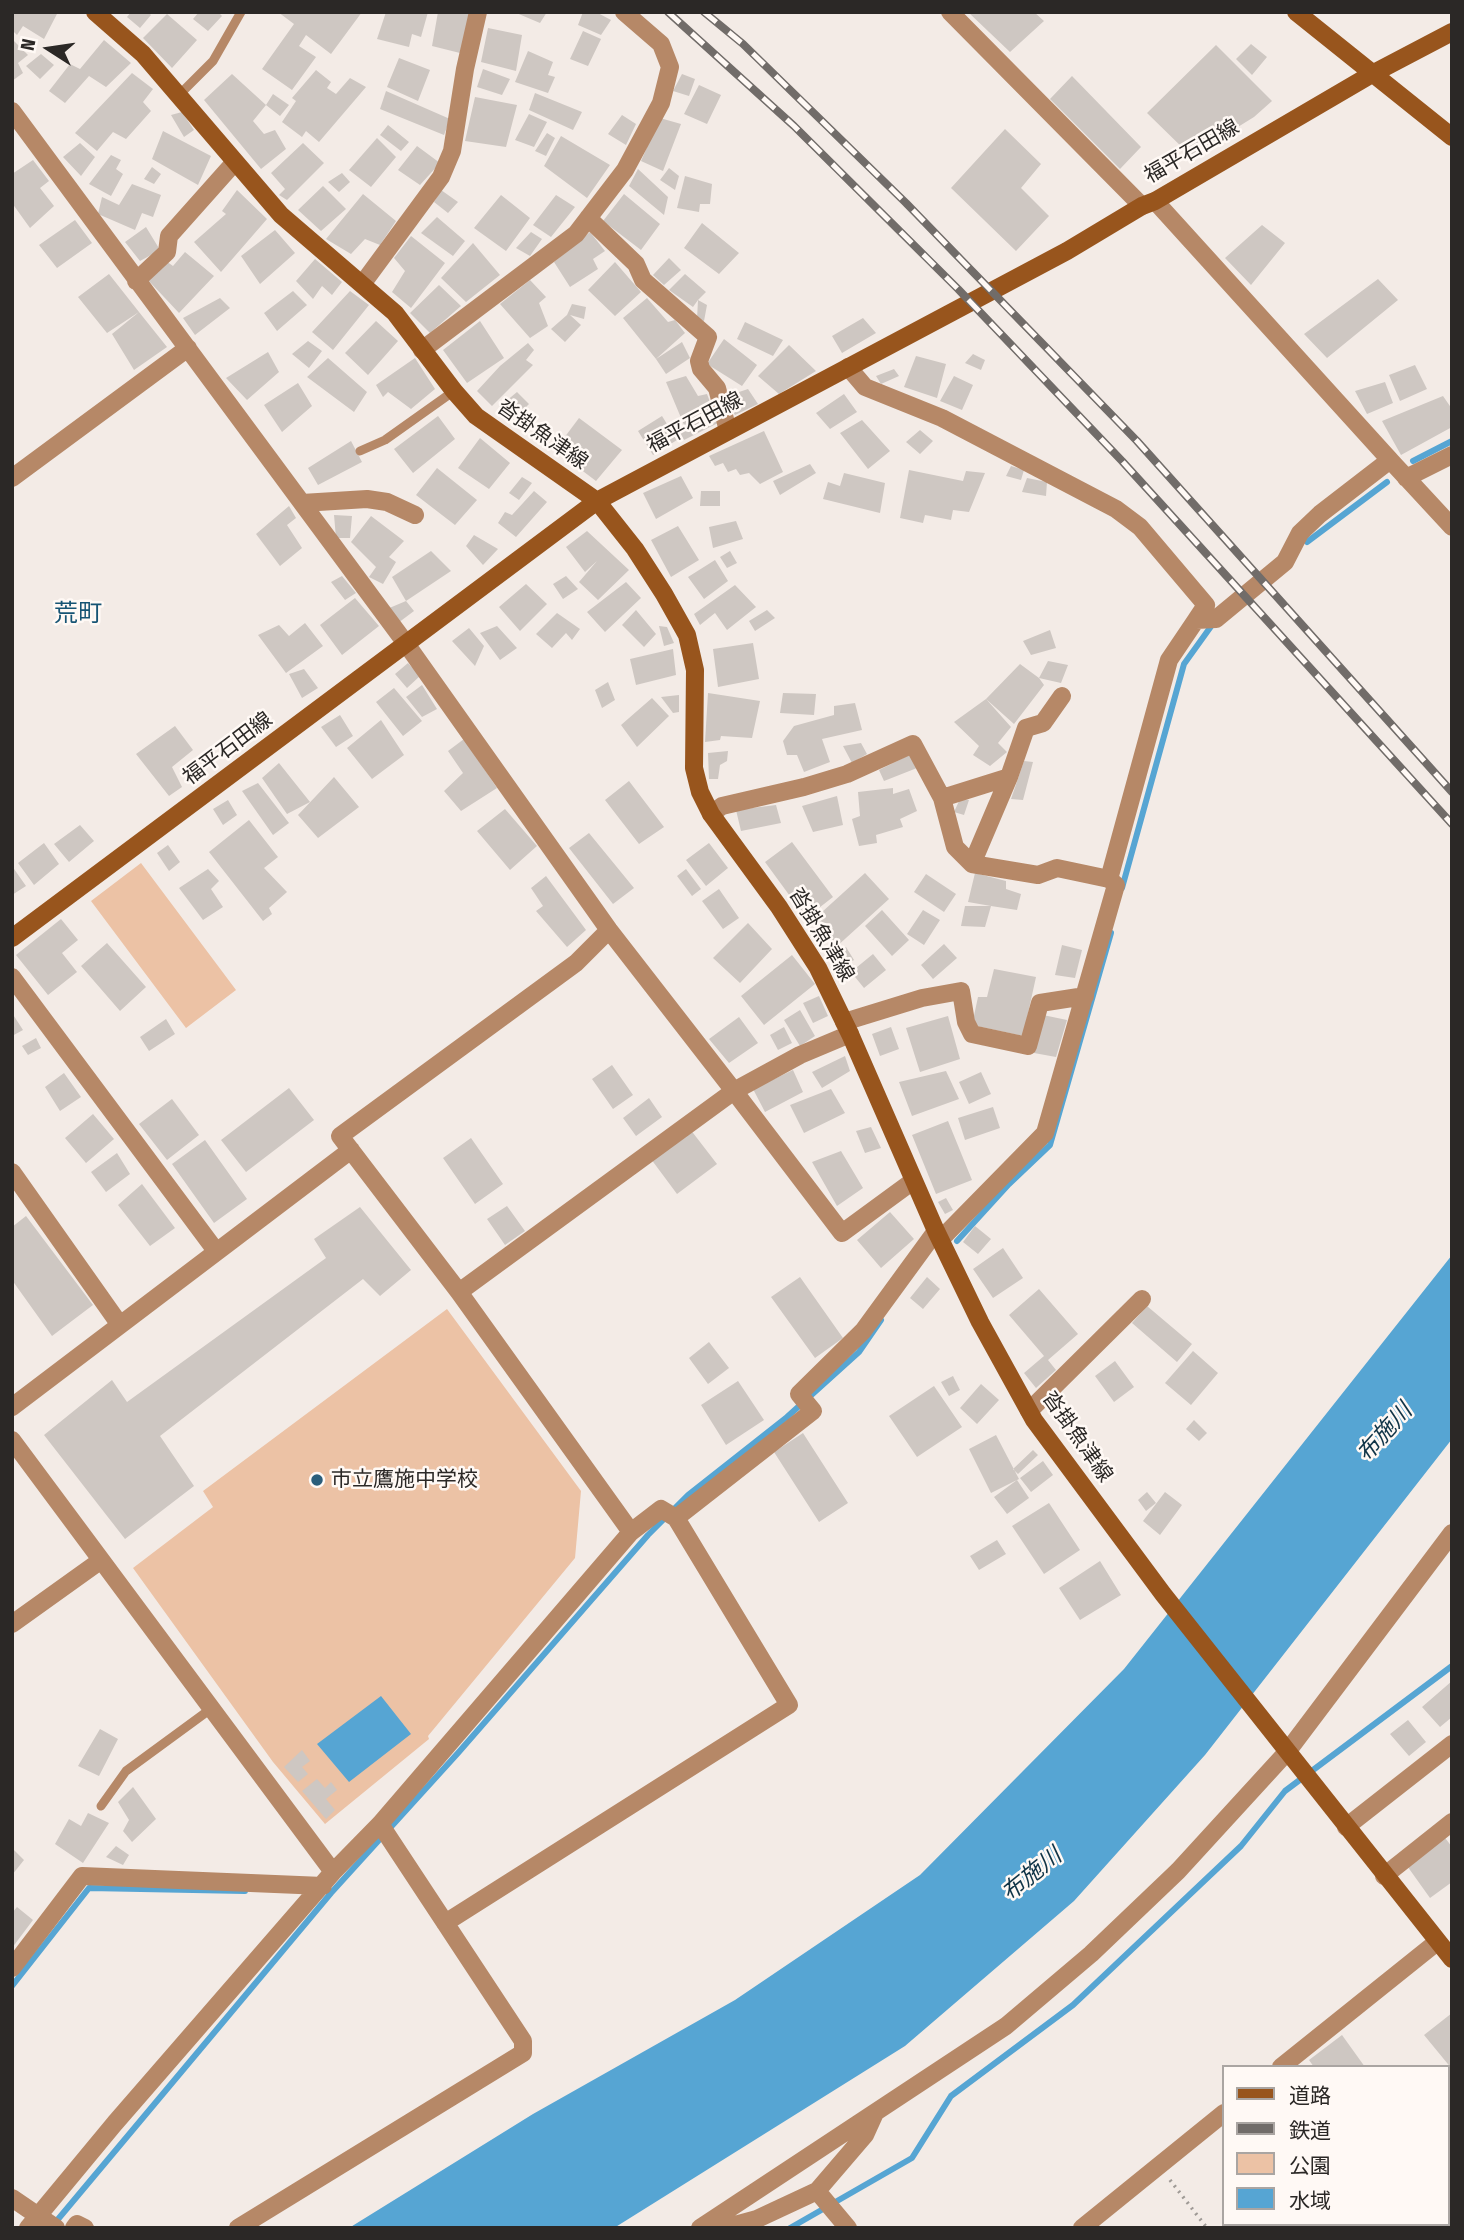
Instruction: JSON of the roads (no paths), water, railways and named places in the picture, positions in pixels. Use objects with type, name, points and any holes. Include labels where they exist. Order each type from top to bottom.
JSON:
[{"type":"main road","name":"沓掛魚津線","points":[[95,12],[143,54],[281,215],[395,313],[476,416],[597,501],[635,549],[687,635],[695,670],[694,768],[700,792],[711,814],[779,907],[818,968],[938,1235],[980,1322],[1029,1411],[1163,1594],[1452,1959]]},
{"type":"main road","points":[[1296,12],[1452,137]]},
{"type":"main road","name":"福平石田線","points":[[12,938],[597,501],[1067,251],[1372,74],[1452,32]]},
{"type":"street","points":[[363,284],[441,177],[452,151],[465,69],[478,12]]},
{"type":"street","points":[[422,350],[576,234],[625,170],[661,103],[670,67],[661,44],[624,12]]},
{"type":"street","points":[[950,12],[1148,203],[1452,527]]},
{"type":"street","points":[[12,111],[407,645],[609,929],[842,1233],[913,1181]]},
{"type":"street","points":[[136,281],[167,252],[169,236],[234,163]]},
{"type":"street","points":[[588,218],[636,264],[643,280],[708,337],[699,361],[701,369],[717,388],[728,431]]},
{"type":"street","points":[[12,478],[188,348]]},
{"type":"street","points":[[848,368],[865,387],[942,418],[1116,509],[1140,527],[1206,605],[1168,660],[1110,879]]},
{"type":"street","points":[[1406,478],[1452,455]]},
{"type":"street","points":[[1196,620],[1216,619],[1226,611],[1285,562],[1300,533],[1320,514],[1390,460]]},
{"type":"street","points":[[302,503],[367,499],[387,502],[415,515]]},
{"type":"street","points":[[972,864],[1009,777],[1026,728],[1044,723],[1062,696]]},
{"type":"street","points":[[676,1518],[813,1411],[799,1394],[863,1331],[938,1235],[1045,1133],[1116,885],[1110,879],[1057,868],[1038,874],[972,864],[955,847],[942,798],[913,744],[847,774],[722,806],[711,814]]},
{"type":"street","points":[[942,798],[1009,777]]},
{"type":"street","points":[[609,929],[576,963],[340,1136],[459,1292],[631,1532]]},
{"type":"street","points":[[12,977],[216,1251]]},
{"type":"street","points":[[459,1292],[734,1091],[847,1028],[922,998],[961,991],[966,1022],[972,1034],[1028,1046],[1040,1003],[1085,996]]},
{"type":"street","points":[[12,1407],[351,1150]]},
{"type":"street","points":[[12,1172],[120,1325]]},
{"type":"street","points":[[1029,1411],[1142,1298]]},
{"type":"street","points":[[12,1440],[212,1708],[328,1879]]},
{"type":"street","points":[[33,2222],[115,2123],[328,1879],[380,1824],[631,1532],[661,1509],[676,1518],[789,1706],[444,1923]]},
{"type":"street","points":[[707,2227],[1006,2026],[1091,1954],[1178,1871],[1287,1752],[1452,1533]]},
{"type":"street","points":[[12,1624],[100,1560]]},
{"type":"street","points":[[1346,1827],[1452,1744]]},
{"type":"street","points":[[1384,1876],[1452,1822]]},
{"type":"street","points":[[237,2228],[523,2053],[523,2041],[380,1824]]},
{"type":"street","points":[[12,1968],[82,1876],[328,1879]]},
{"type":"street","points":[[1293,2063],[1437,1942]]},
{"type":"street","points":[[724,2228],[757,2218],[817,2191],[865,2135],[875,2113]]},
{"type":"street","points":[[1082,2228],[1222,2115]]},
{"type":"street","points":[[817,2191],[848,2228]]},
{"type":"street","points":[[12,2198],[33,2222],[56,2228]]},
{"type":"street","points":[[74,2228],[77,2224],[85,2228]]},
{"type":"lane","points":[[178,96],[213,61],[241,12]]},
{"type":"lane","points":[[360,451],[385,440],[454,391]]},
{"type":"lane","points":[[101,1806],[126,1771],[212,1708]]},
{"type":"water","name":"布施川","points":[[1452,1255],[1452,1439],[1205,1755],[1074,1901],[905,2046],[614,2228],[349,2228],[533,2114],[735,2000],[920,1875],[1124,1669]]},
{"type":"water","points":[[381,1696],[411,1734],[349,1782],[317,1744]]},
{"type":"waterway","points":[[1413,461],[1452,441]]},
{"type":"waterway","points":[[1307,542],[1387,482]]},
{"type":"waterway","points":[[1122,888],[1184,664],[1212,625]]},
{"type":"waterway","points":[[957,1241],[1009,1184],[1050,1145],[1111,933]]},
{"type":"waterway","points":[[54,2224],[331,1893],[458,1753],[648,1535],[688,1495],[787,1417],[859,1352],[881,1320]]},
{"type":"waterway","points":[[790,2228],[912,2158],[951,2096],[1073,2005],[1241,1846],[1285,1791],[1452,1666]]},
{"type":"waterway","points":[[12,1986],[89,1888],[245,1891]]},
{"type":"railway","points":[[668,12],[794,126],[958,289],[1122,461],[1452,824]]},
{"type":"railway","points":[[704,12],[743,44],[906,203],[1137,441],[1452,792]]},
{"type":"place","name":"市立鷹施中学校","points":[[317,1480]]},
{"type":"district","name":"荒町","points":[[78,614]]}]
